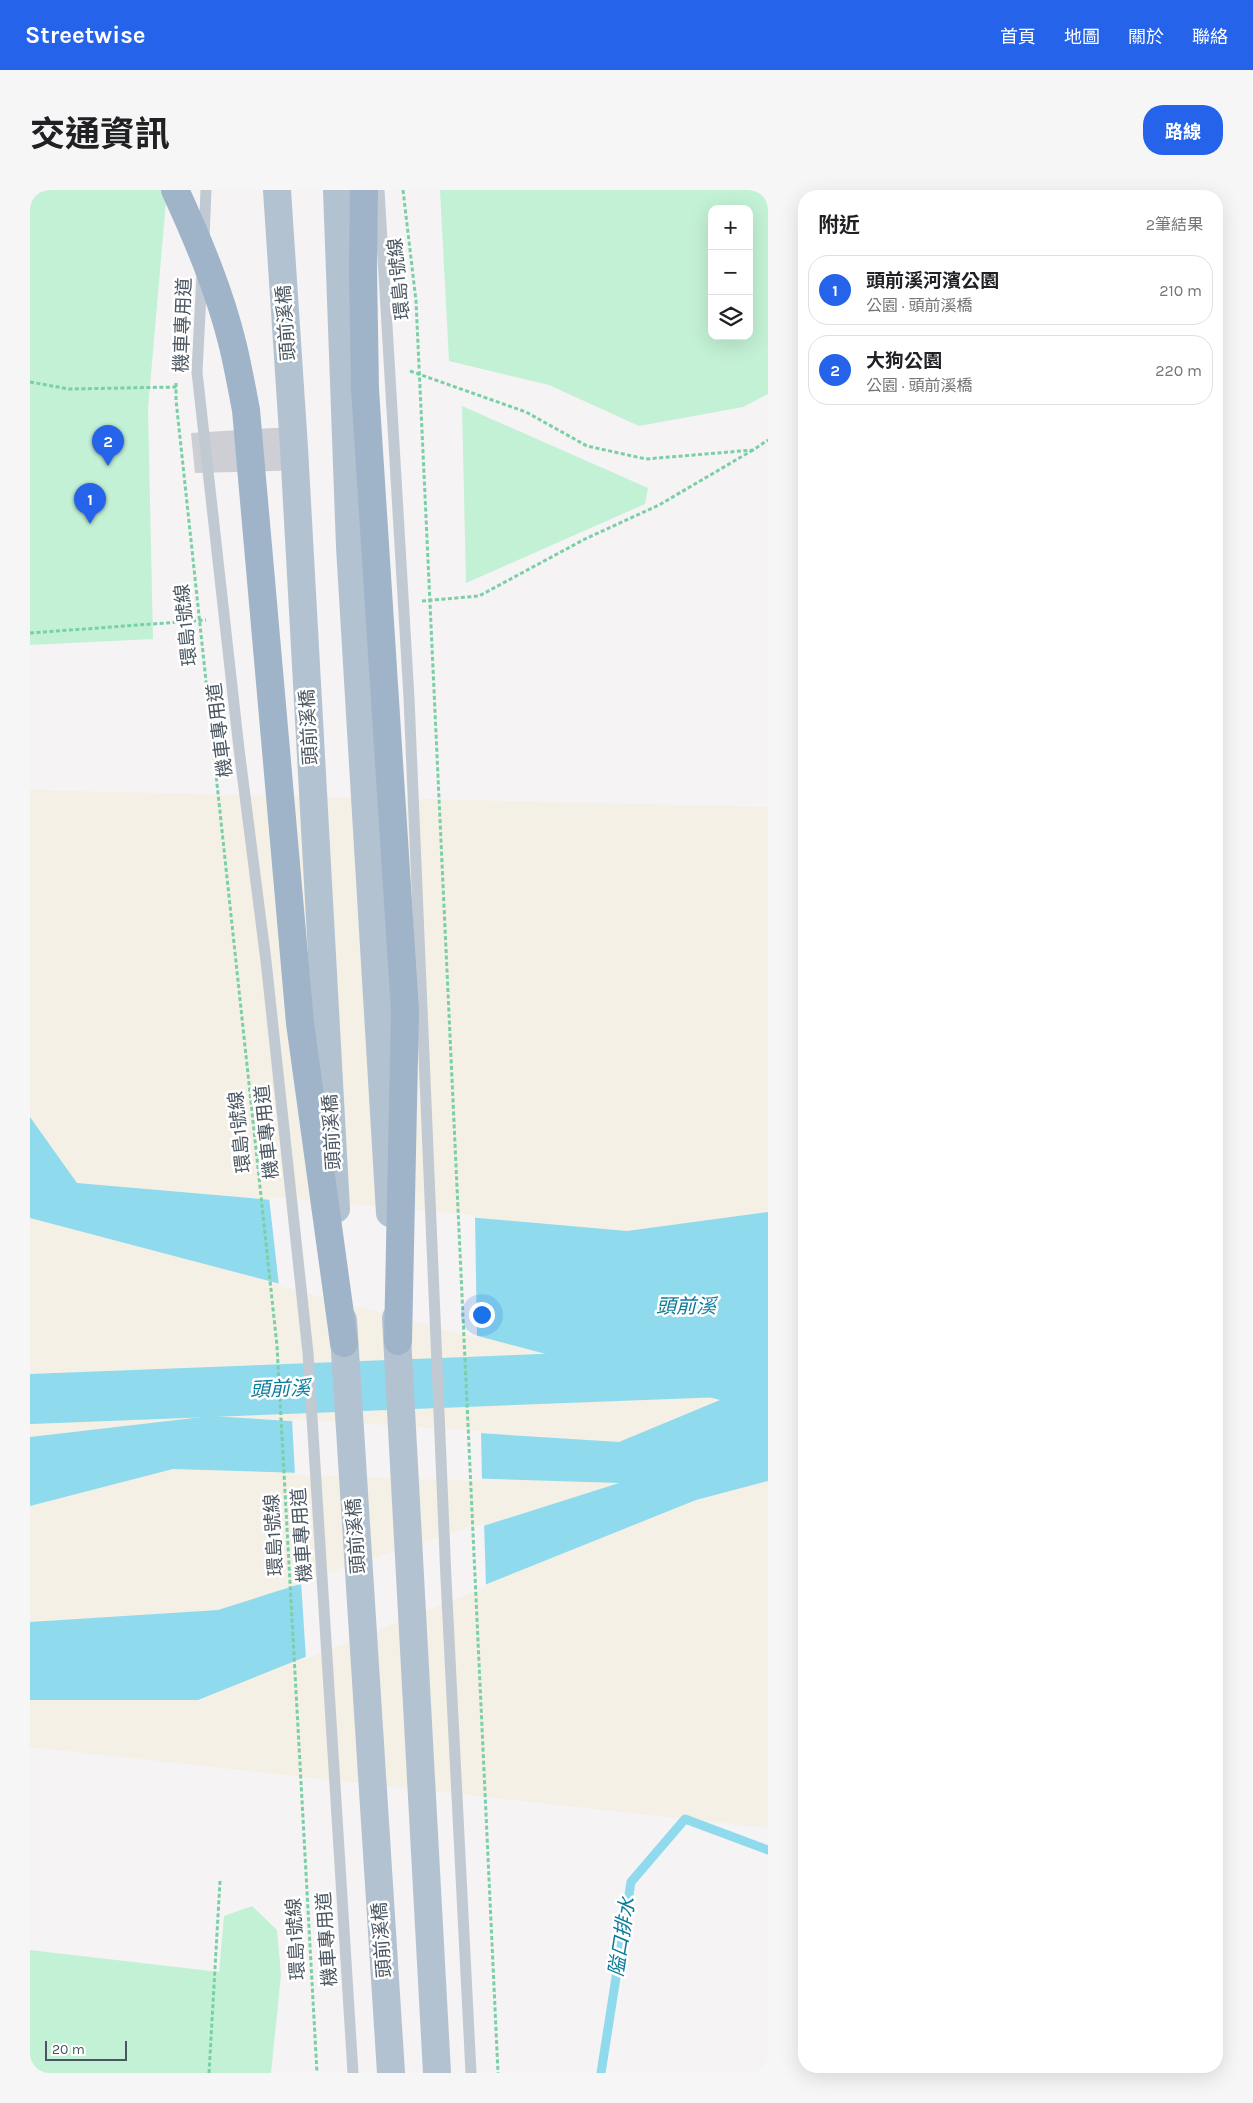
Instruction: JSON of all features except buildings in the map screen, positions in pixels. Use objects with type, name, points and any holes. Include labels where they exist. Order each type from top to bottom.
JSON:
[{"type":"highway","points":[[175,190],[193,229],[233,344],[246,410],[300,1023],[344,1343]]},
{"type":"highway","points":[[364,190],[362,270],[365,390],[405,1011],[398,1341]]},
{"type":"main road","name":"頭前溪橋","points":[[277,190],[294,448],[344,1343],[391,2073]]},
{"type":"main road","points":[[337,190],[350,547],[398,1341],[437,2073]]},
{"type":"lane","name":"機車專用道","points":[[206,190],[197,372],[239,749],[268,971],[308,1353],[353,2073]]},
{"type":"lane","points":[[378,190],[409,708],[446,1579],[471,2073]]},
{"type":"path","name":"環島1號線","points":[[403,190],[417,311],[498,2073]]},
{"type":"path","name":"環島1號線","points":[[177,380],[177,409],[277,1346],[317,2073]]},
{"type":"path","points":[[209,2073],[220,1881]]},
{"type":"green space","points":[[30,190],[167,190],[148,409],[153,639],[30,645]]},
{"type":"green space","points":[[440,190],[768,190],[768,394],[743,407],[639,426],[549,385],[449,361]]},
{"type":"green space","points":[[462,406],[648,488],[645,504],[466,583]]},
{"type":"green space","points":[[252,1906],[277,1930],[281,1975],[271,2073],[30,2073],[30,1950],[219,1972],[224,1916]]},
{"type":"sand","points":[[30,790],[768,807],[768,1828],[30,1747]]},
{"type":"water","name":"頭前溪","points":[[30,1117],[77,1183],[627,1231],[768,1212],[768,1481],[696,1500],[198,1700],[30,1700],[30,1622],[218,1610],[619,1483],[173,1469],[30,1506],[30,1437],[211,1416],[619,1442],[720,1400],[30,1218]]},
{"type":"pier","points":[[269,1197],[475,1215],[477,1338],[279,1286]]},
{"type":"pier","points":[[292,1419],[481,1431],[482,1481],[295,1475]]},
{"type":"pier","points":[[484,1523],[486,1587],[306,1659],[301,1581]]},
{"type":"waterway","name":"頭前溪","points":[[30,1399],[722,1372],[768,1362]]},
{"type":"waterway","name":"隘口排水","points":[[601,2073],[631,1882],[685,1819],[768,1850]]},
{"type":"place","name":"大狗公園","points":[[108,466]]},
{"type":"place","name":"頭前溪河濱公園","points":[[90,524]]}]
